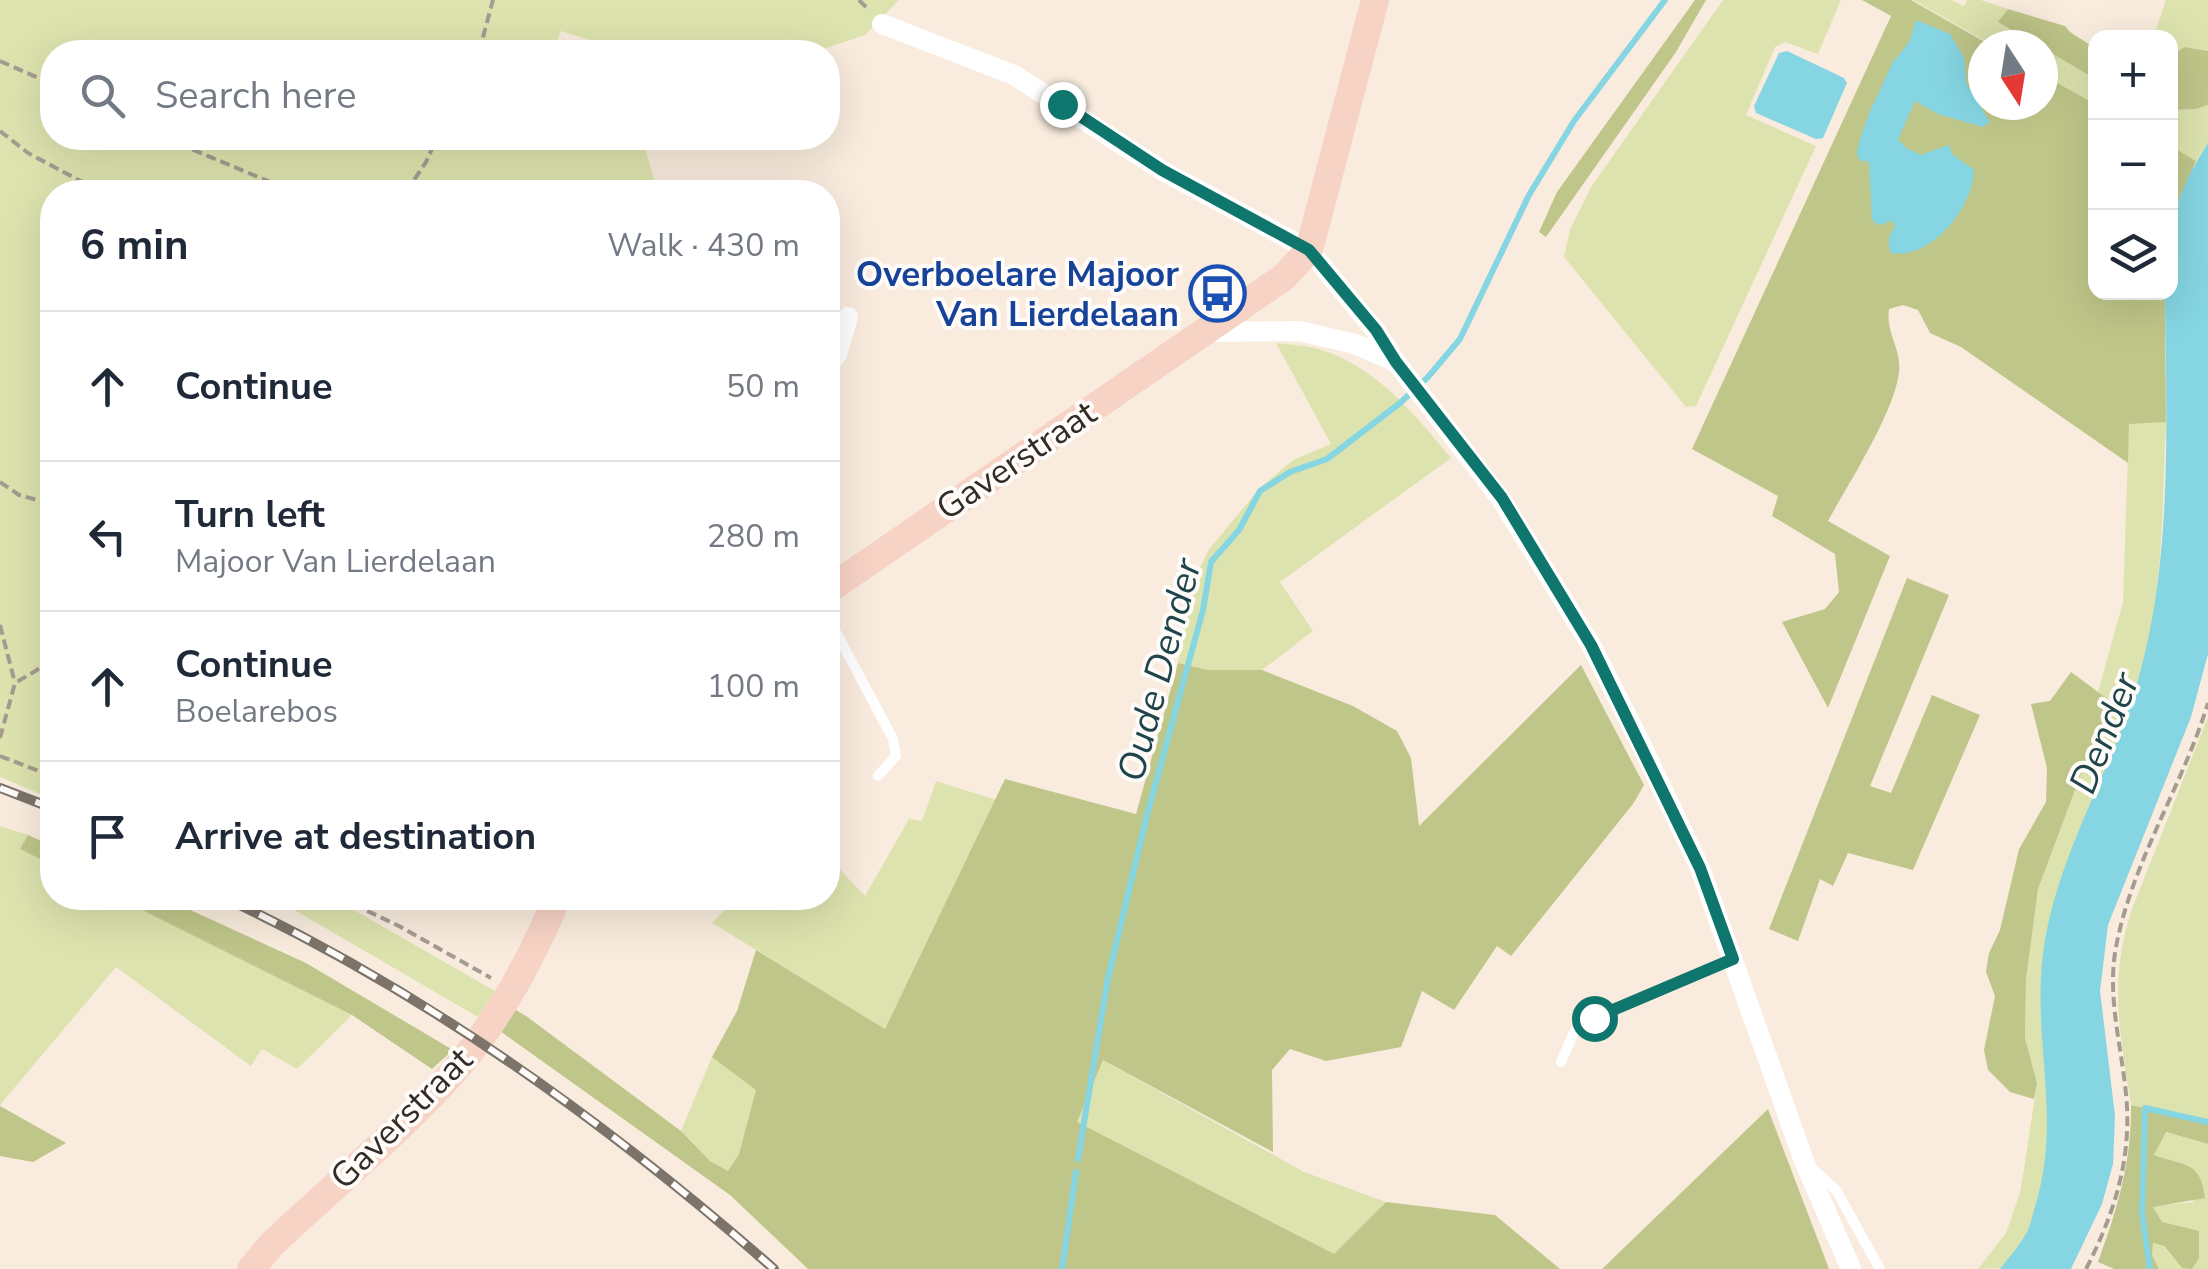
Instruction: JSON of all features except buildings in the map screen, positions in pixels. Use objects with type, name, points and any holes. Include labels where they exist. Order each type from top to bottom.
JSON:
[{"type":"street","points":[[1309,250],[1376,0]]},
{"type":"street","points":[[882,24],[1014,75],[1162,170],[1309,250],[1376,330],[1502,498],[1591,645],[1700,868],[1804,1160],[1851,1269]]},
{"type":"street","name":"Gaverstraat","points":[[840,582],[1206,332],[1284,276],[1309,250]]},
{"type":"street","points":[[840,344],[848,317]]},
{"type":"street","points":[[1206,332],[1299,331],[1355,344],[1408,377]]},
{"type":"street","name":"Gaverstraat","points":[[251,1269],[272,1244],[452,1074],[512,990],[535,952],[551,910]]},
{"type":"lane","points":[[840,640],[893,739],[896,756],[878,776]]},
{"type":"lane","points":[[1561,1062],[1574,1032],[1594,1018],[1733,959]]},
{"type":"lane","points":[[1804,1160],[1836,1190],[1880,1269]]},
{"type":"path","points":[[482,40],[493,0]]},
{"type":"path","points":[[0,62],[40,79]]},
{"type":"path","points":[[0,131],[28,153],[79,180]]},
{"type":"path","points":[[194,150],[265,180]]},
{"type":"path","points":[[414,180],[432,150]]},
{"type":"path","points":[[0,482],[19,495],[40,501]]},
{"type":"path","points":[[0,625],[16,684],[0,738]]},
{"type":"path","points":[[16,684],[40,667]]},
{"type":"path","points":[[2086,1269],[2106,1228],[2125,1158],[2127,1108],[2113,990],[2120,931],[2208,702]]},
{"type":"path","points":[[0,756],[40,771]]},
{"type":"path","points":[[366,910],[512,990]]},
{"type":"green space","points":[[0,0],[899,0],[865,35],[840,43],[840,40],[590,40],[561,31],[558,40],[40,40],[40,150],[645,150],[654,180],[40,180],[40,794],[0,777]]},
{"type":"green space","points":[[1695,0],[1706,0],[1676,52],[1546,237],[1539,232],[1557,192]]},
{"type":"green space","points":[[1723,0],[1841,0],[1818,54],[1785,42],[1775,47],[1746,115],[1816,146],[1696,406],[1686,407],[1564,257],[1570,230],[1591,187]]},
{"type":"green space","points":[[1862,0],[1911,0],[1968,32],[1968,120],[2058,120],[2058,83],[2088,100],[2088,300],[2165,300],[2166,422],[2129,424],[2128,463],[1961,347],[1930,333],[1918,310],[1903,305],[1889,309],[1899,362],[1893,397],[1828,521],[1890,556],[1828,708],[1782,622],[1825,609],[1839,592],[1835,554],[1772,516],[1778,496],[1692,449],[1891,16]]},
{"type":"green space","points":[[1913,0],[1951,0],[1964,6],[1967,0],[1981,0],[2008,9],[1999,22],[2012,30],[1968,31]]},
{"type":"green space","points":[[2166,0],[2208,0],[2208,51],[2185,47],[2178,51],[2178,30],[2156,30]]},
{"type":"green space","points":[[2008,9],[2065,26],[2088,44],[2088,75],[2058,57],[2058,30],[2012,30],[1998,22]]},
{"type":"green space","points":[[2185,47],[2208,51],[2208,105],[2178,110],[2178,51]]},
{"type":"green space","points":[[2058,57],[2088,75],[2088,100],[2058,83]]},
{"type":"green space","points":[[2208,105],[2208,143],[2196,161],[2178,150],[2178,110]]},
{"type":"green space","points":[[2178,150],[2196,161],[2178,202]]},
{"type":"green space","points":[[1276,343],[1322,350],[1361,369],[1394,395],[1451,458],[1280,582],[1313,631],[1262,670],[1208,670],[1178,663],[1197,574],[1209,549],[1261,487],[1293,460],[1331,444]]},
{"type":"green space","points":[[2166,422],[2161,548],[2149,641],[2129,708],[2060,885],[2043,959],[2041,1005],[2049,1118],[2040,1194],[2025,1235],[2001,1268],[1978,1269],[2006,1233],[2020,1193],[2026,1156],[2037,1083],[2025,1038],[2026,978],[2038,889],[2090,750],[2113,703],[2098,692],[2123,602],[2129,423]]},
{"type":"green space","points":[[1907,578],[1949,595],[1870,786],[1891,793],[1932,695],[1980,715],[1913,870],[1848,853],[1833,886],[1820,879],[1798,941],[1769,929]]},
{"type":"green space","points":[[1178,663],[1208,670],[1262,670],[1353,706],[1397,731],[1411,758],[1419,826],[1581,665],[1644,785],[1511,956],[1497,946],[1454,1010],[1422,991],[1401,1047],[1326,1061],[1290,1049],[1272,1070],[1273,1152],[1103,1060],[1077,1122],[1334,1254],[1386,1202],[1495,1215],[1560,1269],[808,1269],[730,1195],[500,1031],[514,1009],[526,1016],[681,1131],[710,1161],[728,1171],[739,1154],[756,1090],[712,1057],[737,1011],[756,950],[885,1029],[1005,779],[1136,814]]},
{"type":"green space","points":[[2071,672],[2113,703],[2090,750],[2038,889],[2026,979],[2025,1038],[2037,1083],[2034,1099],[2010,1092],[1988,1070],[1984,1050],[1995,996],[1986,972],[2019,849],[2046,802],[2047,768],[2031,704],[2050,701]]},
{"type":"green space","points":[[2208,717],[2208,1123],[2131,1105],[2118,984],[2132,909]]},
{"type":"green space","points":[[936,781],[996,800],[885,1029],[712,923],[725,910],[840,910],[840,870],[865,896],[909,819],[922,821]]},
{"type":"green space","points":[[0,826],[28,835],[20,849],[40,859],[40,910],[142,910],[352,1015],[297,1069],[262,1049],[251,1066],[116,967],[0,1105]]},
{"type":"green space","points":[[28,835],[40,840],[40,859],[20,849]]},
{"type":"green space","points":[[142,910],[190,910],[306,963],[453,1050],[432,1069],[352,1015]]},
{"type":"green space","points":[[295,910],[354,910],[495,991],[478,1017]]},
{"type":"green space","points":[[712,1057],[757,1090],[739,1154],[728,1171],[710,1161],[681,1131]]},
{"type":"green space","points":[[1103,1060],[1304,1172],[1386,1202],[1334,1255],[1076,1123]]},
{"type":"green space","points":[[2131,1105],[2208,1123],[2208,1144],[2166,1132],[2154,1155],[2189,1166],[2203,1186],[2205,1198],[2153,1207],[2162,1222],[2199,1231],[2199,1258],[2192,1269],[2182,1268],[2164,1246],[2153,1243],[2152,1255],[2159,1269],[2114,1269],[2098,1262],[2122,1185]]},
{"type":"green space","points":[[0,1106],[66,1143],[33,1162],[0,1156]]},
{"type":"green space","points":[[1768,1109],[1829,1269],[1602,1269]]},
{"type":"green space","points":[[2165,1132],[2208,1144],[2208,1269],[2159,1269],[2152,1255],[2152,1243],[2163,1246],[2182,1268],[2153,1206],[2194,1202],[2154,1155]]},
{"type":"water","points":[[1916,20],[1950,34],[1964,58],[1968,120],[1990,122],[1983,127],[1938,114],[1915,101],[1898,139],[1921,155],[1949,145],[1952,154],[1974,170],[1972,185],[1958,215],[1935,240],[1906,253],[1891,253],[1893,221],[1877,225],[1872,219],[1869,162],[1859,160],[1857,153],[1870,111],[1893,62],[1910,41]]},
{"type":"water","points":[[1787,51],[1847,83],[1823,138],[1816,139],[1756,113],[1754,106],[1779,53]]},
{"type":"water","points":[[2208,143],[2208,654],[2191,717],[2108,925],[2100,991],[2115,1116],[2113,1164],[2102,1204],[2071,1269],[2000,1269],[2028,1229],[2043,1172],[2047,1112],[2040,994],[2048,925],[2071,851],[2130,706],[2151,623],[2163,530],[2165,300],[2178,300],[2178,204],[2186,181]]},
{"type":"waterway","name":"Oude Dender","points":[[1078,1159],[1108,978],[1203,610],[1211,562],[1239,530],[1260,491],[1290,472],[1327,459],[1400,403],[1460,339],[1529,195],[1574,121],[1665,0]]},
{"type":"waterway","points":[[2150,1269],[2142,1213],[2145,1108],[2208,1122]]},
{"type":"waterway","name":"Oude Dender","points":[[1062,1269],[1076,1172]]},
{"type":"railway","points":[[0,788],[40,803]]},
{"type":"railway","points":[[249,910],[372,975],[513,1064],[646,1163],[774,1269]]},
{"type":"place","name":"Overboelare Majoor Van Lierdelaan","points":[[1218,294]]},
{"type":"route","points":[[1062,104],[1162,170],[1309,250],[1376,330],[1396,362],[1502,498],[1591,645],[1700,868],[1733,959],[1594,1018]]},
{"type":"water label","name":"Dender","points":[[2104,733]]}]
